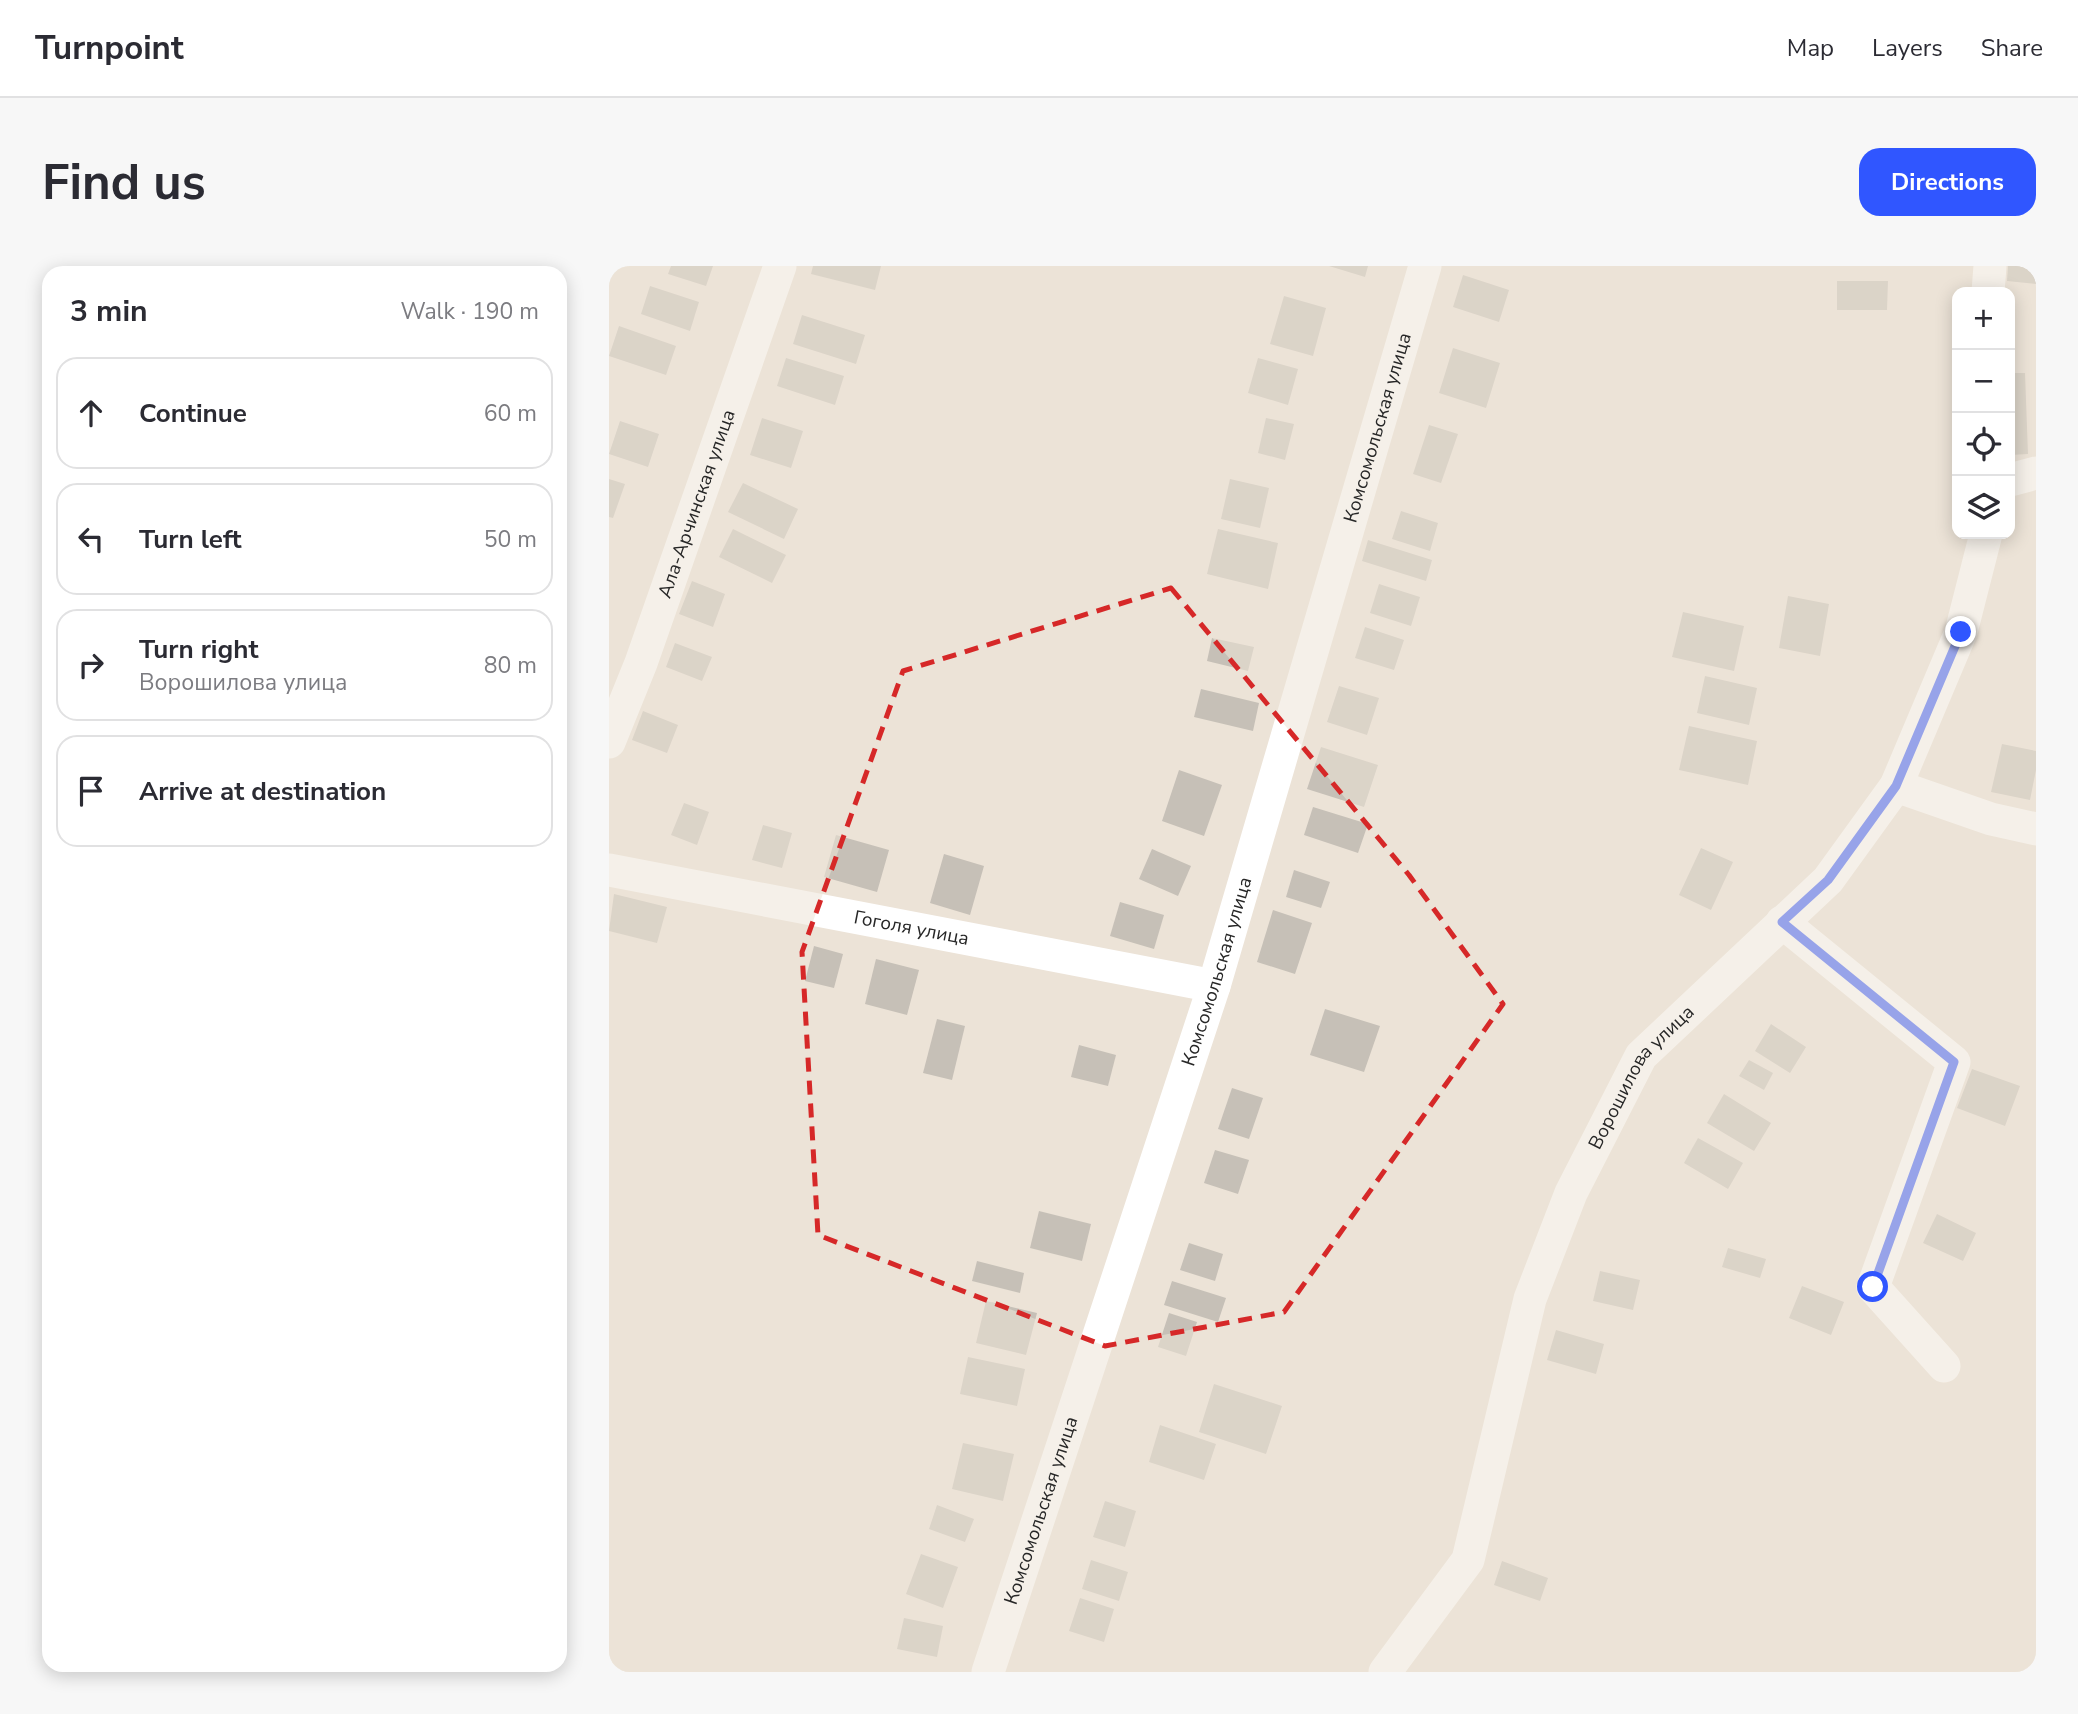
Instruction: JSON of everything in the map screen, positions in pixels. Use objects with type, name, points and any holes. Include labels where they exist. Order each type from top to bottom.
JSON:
[{"type":"street","name":"Ала-Арчинская улица","points":[[609,742],[641,663],[780,266]]},
{"type":"street","name":"Комсомольская улица","points":[[988,1672],[1214,986],[1425,266]]},
{"type":"street","points":[[1988,287],[1990,266]]},
{"type":"street","points":[[2015,479],[2036,473]]},
{"type":"street","name":"Ворошилова улица","points":[[1385,1672],[1468,1560],[1530,1299],[1571,1193],[1641,1056],[1828,880],[1896,786],[1961,632],[1985,539]]},
{"type":"street","points":[[1896,786],[1991,819],[2036,829]]},
{"type":"street","name":"Гоголя улица","points":[[609,870],[1214,986]]},
{"type":"street","points":[[1782,922],[1954,1062],[1873,1287],[1944,1366]]},
{"type":"highlighted area","points":[[1171,588],[1409,875],[1503,1004],[1284,1312],[1105,1346],[818,1235],[802,952],[903,671]]},
{"type":"building","points":[[671,266],[713,266],[706,286],[668,274]]},
{"type":"building","points":[[813,266],[881,266],[875,290],[811,274]]},
{"type":"building","points":[[1329,266],[1368,266],[1365,277]]},
{"type":"building","points":[[2008,266],[2036,266],[2036,284],[2007,281]]},
{"type":"building","points":[[1463,275],[1509,290],[1499,322],[1453,307]]},
{"type":"building","points":[[1837,281],[1888,281],[1887,310],[1837,310]]},
{"type":"building","points":[[650,286],[699,302],[690,331],[641,314]]},
{"type":"building","points":[[1284,296],[1326,308],[1313,356],[1270,344]]},
{"type":"building","points":[[802,315],[865,335],[856,364],[793,344]]},
{"type":"building","points":[[619,326],[676,346],[666,375],[609,356]]},
{"type":"building","points":[[1453,348],[1500,363],[1486,408],[1439,393]]},
{"type":"building","points":[[786,358],[844,376],[835,405],[777,386]]},
{"type":"building","points":[[1258,358],[1298,369],[1288,405],[1248,393]]},
{"type":"building","points":[[2015,373],[2025,373],[2028,454],[2015,455]]},
{"type":"building","points":[[762,418],[803,431],[791,468],[750,455]]},
{"type":"building","points":[[1266,418],[1294,424],[1285,460],[1258,453]]},
{"type":"building","points":[[620,421],[659,434],[648,467],[609,454]]},
{"type":"building","points":[[1429,425],[1458,434],[1441,483],[1413,474]]},
{"type":"building","points":[[609,479],[625,484],[613,518],[609,517]]},
{"type":"building","points":[[1230,479],[1269,488],[1260,528],[1221,519]]},
{"type":"building","points":[[743,483],[798,509],[784,539],[728,512]]},
{"type":"building","points":[[1401,511],[1438,523],[1430,551],[1392,539]]},
{"type":"building","points":[[733,529],[786,555],[772,583],[719,557]]},
{"type":"building","points":[[1218,529],[1278,543],[1268,589],[1207,574]]},
{"type":"building","points":[[1368,540],[1432,560],[1426,581],[1362,561]]},
{"type":"building","points":[[692,581],[725,594],[713,627],[679,614]]},
{"type":"building","points":[[1379,584],[1420,597],[1411,626],[1370,613]]},
{"type":"building","points":[[1788,596],[1829,604],[1820,656],[1779,648]]},
{"type":"building","points":[[1683,612],[1744,626],[1734,671],[1672,657]]},
{"type":"building","points":[[1365,627],[1404,640],[1394,670],[1355,658]]},
{"type":"building","points":[[1212,638],[1254,647],[1248,671],[1207,661]]},
{"type":"building","points":[[675,643],[712,657],[702,681],[666,667]]},
{"type":"building","points":[[1705,676],[1757,688],[1749,725],[1697,713]]},
{"type":"building","points":[[1339,686],[1379,698],[1367,735],[1327,722]]},
{"type":"building","points":[[1201,689],[1259,703],[1253,731],[1194,717]]},
{"type":"building","points":[[643,711],[678,725],[667,753],[632,740]]},
{"type":"building","points":[[1689,726],[1757,741],[1748,785],[1679,770]]},
{"type":"building","points":[[2002,744],[2036,751],[2036,770],[2030,800],[1991,792]]},
{"type":"building","points":[[1321,747],[1378,765],[1364,807],[1307,789]]},
{"type":"building","points":[[1179,770],[1222,785],[1204,836],[1162,821]]},
{"type":"building","points":[[684,803],[709,812],[697,845],[671,835]]},
{"type":"building","points":[[1313,807],[1368,824],[1358,853],[1304,835]]},
{"type":"building","points":[[763,825],[792,833],[782,868],[752,860]]},
{"type":"building","points":[[836,835],[889,850],[877,892],[824,877]]},
{"type":"building","points":[[1701,848],[1733,862],[1711,910],[1679,895]]},
{"type":"building","points":[[1152,849],[1191,866],[1178,896],[1139,879]]},
{"type":"building","points":[[944,854],[984,866],[970,915],[930,903]]},
{"type":"building","points":[[1294,870],[1330,882],[1321,908],[1286,897]]},
{"type":"building","points":[[614,894],[667,907],[657,943],[609,931]]},
{"type":"building","points":[[1120,902],[1164,915],[1154,949],[1110,936]]},
{"type":"building","points":[[1273,910],[1312,923],[1295,974],[1257,962]]},
{"type":"building","points":[[814,946],[843,954],[834,988],[805,981]]},
{"type":"building","points":[[876,959],[919,970],[907,1015],[865,1004]]},
{"type":"building","points":[[1325,1009],[1380,1026],[1364,1072],[1310,1055]]},
{"type":"building","points":[[937,1019],[965,1026],[952,1080],[923,1073]]},
{"type":"building","points":[[1771,1024],[1806,1047],[1790,1073],[1755,1051]]},
{"type":"building","points":[[1079,1045],[1116,1055],[1108,1086],[1071,1077]]},
{"type":"building","points":[[1749,1060],[1773,1073],[1764,1090],[1739,1076]]},
{"type":"building","points":[[1972,1069],[2020,1086],[2005,1126],[1957,1108]]},
{"type":"building","points":[[1232,1088],[1263,1098],[1249,1139],[1218,1129]]},
{"type":"building","points":[[1724,1094],[1771,1123],[1754,1151],[1707,1123]]},
{"type":"building","points":[[1698,1138],[1743,1163],[1728,1189],[1684,1163]]},
{"type":"building","points":[[1215,1150],[1249,1160],[1238,1194],[1204,1183]]},
{"type":"building","points":[[1039,1211],[1091,1224],[1082,1261],[1030,1248]]},
{"type":"building","points":[[1937,1214],[1976,1233],[1963,1261],[1923,1243]]},
{"type":"building","points":[[1189,1243],[1223,1254],[1215,1281],[1180,1270]]},
{"type":"building","points":[[1728,1248],[1766,1259],[1760,1278],[1722,1267]]},
{"type":"building","points":[[977,1261],[1024,1273],[1020,1293],[972,1281]]},
{"type":"building","points":[[1600,1271],[1640,1280],[1633,1310],[1593,1301]]},
{"type":"building","points":[[1172,1281],[1226,1298],[1218,1322],[1164,1305]]},
{"type":"building","points":[[1802,1286],[1844,1302],[1831,1335],[1789,1318]]},
{"type":"building","points":[[986,1301],[1037,1313],[1026,1355],[976,1343]]},
{"type":"building","points":[[1169,1313],[1197,1322],[1186,1356],[1158,1347]]},
{"type":"building","points":[[1556,1330],[1604,1344],[1596,1374],[1547,1360]]},
{"type":"building","points":[[968,1357],[1025,1369],[1017,1406],[960,1394]]},
{"type":"building","points":[[1214,1384],[1282,1406],[1266,1454],[1199,1432]]},
{"type":"building","points":[[1160,1425],[1216,1444],[1204,1480],[1149,1462]]},
{"type":"building","points":[[963,1443],[1014,1454],[1003,1501],[952,1489]]},
{"type":"building","points":[[1105,1501],[1136,1511],[1125,1547],[1093,1537]]},
{"type":"building","points":[[937,1505],[974,1519],[965,1542],[929,1529]]},
{"type":"building","points":[[921,1554],[958,1567],[943,1608],[906,1594]]},
{"type":"building","points":[[1091,1560],[1128,1572],[1119,1601],[1082,1589]]},
{"type":"building","points":[[1502,1561],[1548,1578],[1540,1601],[1494,1585]]},
{"type":"building","points":[[1080,1598],[1114,1609],[1104,1642],[1069,1631]]},
{"type":"building","points":[[904,1618],[943,1626],[937,1657],[897,1649]]},
{"type":"route","points":[[1873,1287],[1954,1062],[1782,922],[1828,880],[1896,786],[1961,632]]}]
